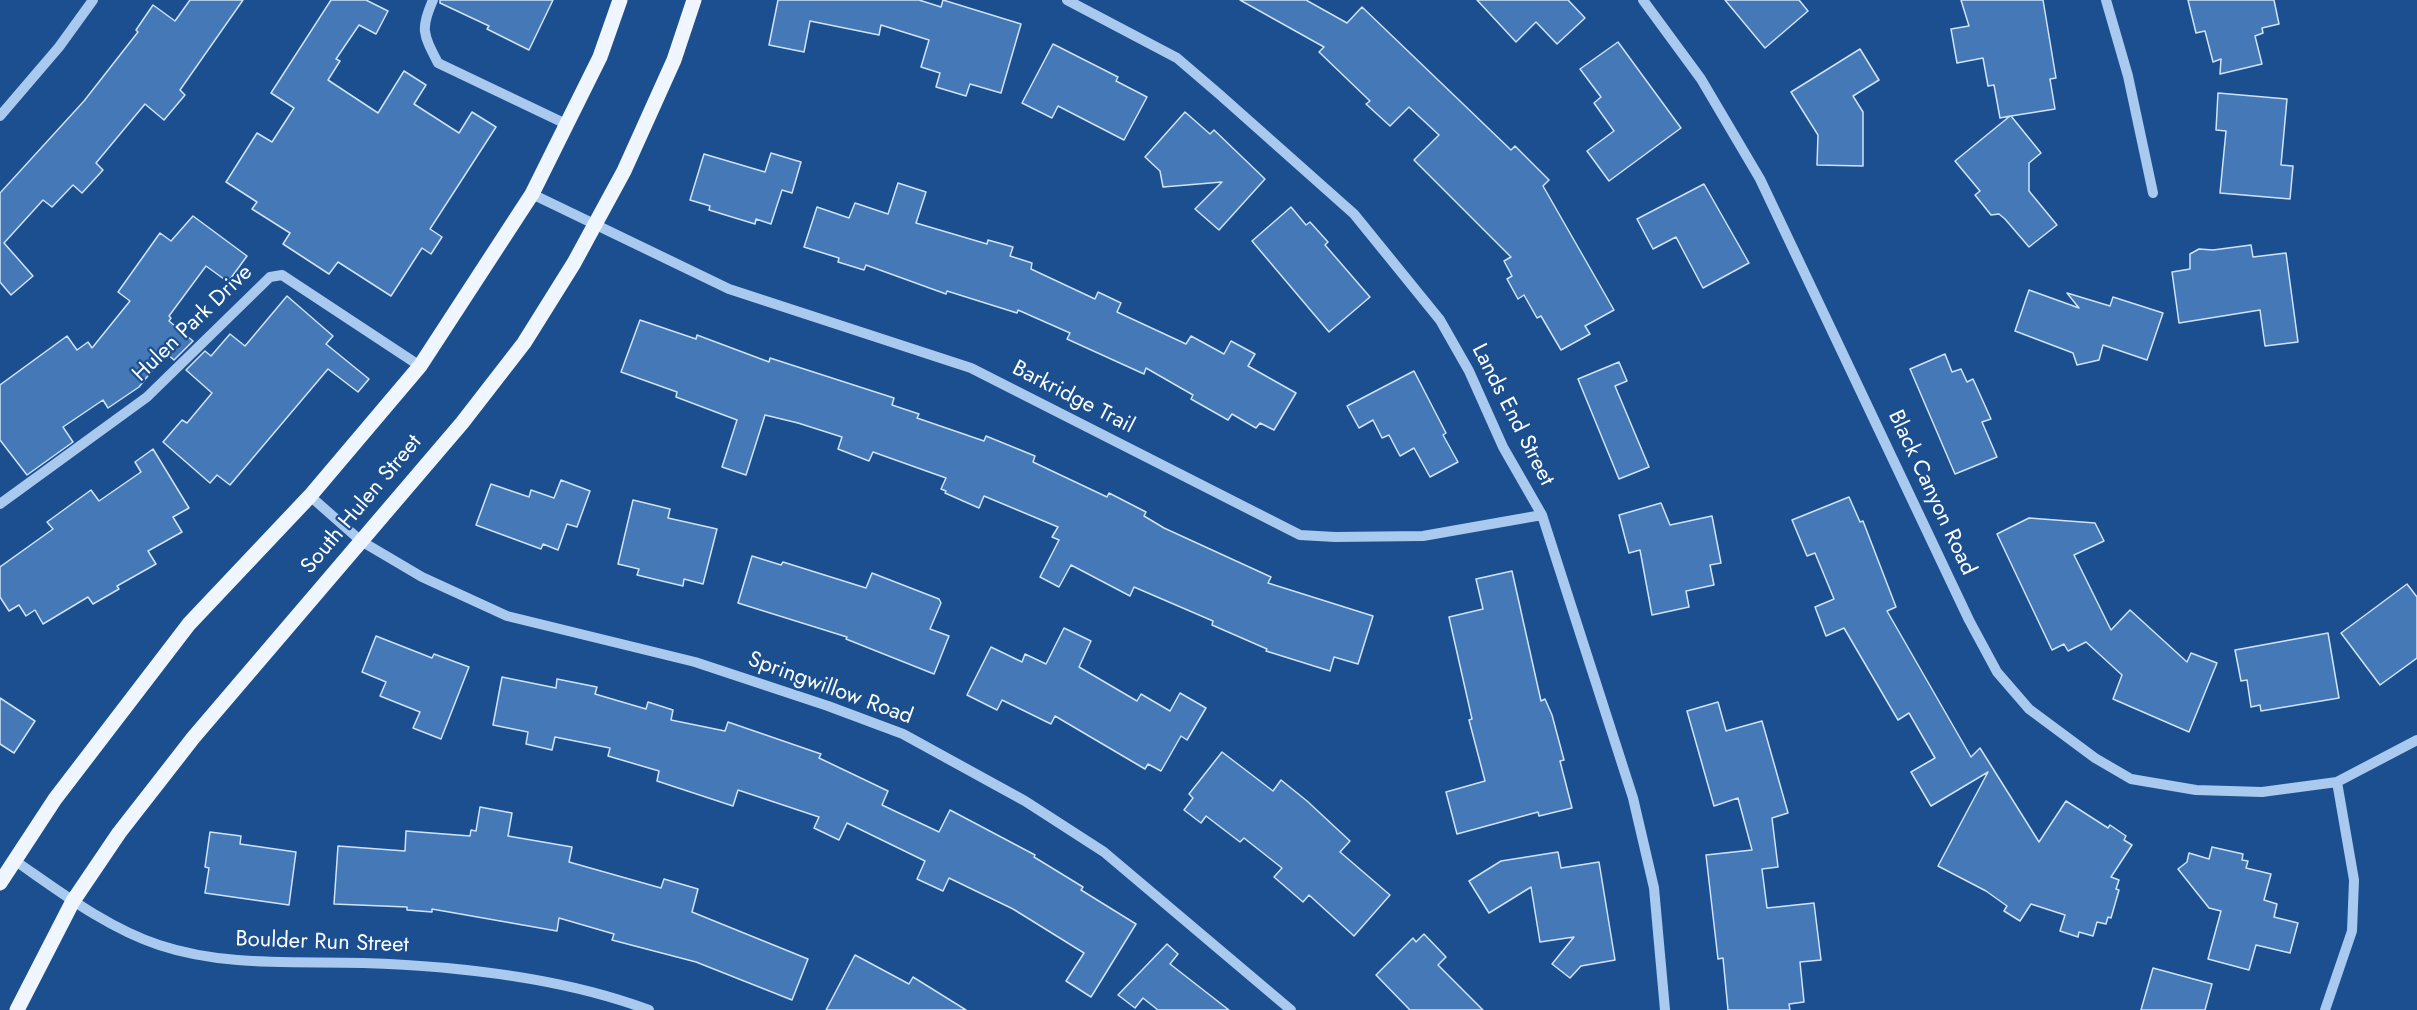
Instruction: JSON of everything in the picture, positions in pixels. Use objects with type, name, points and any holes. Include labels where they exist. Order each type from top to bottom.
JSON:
[{"type":"main road","name":"South Hulen Street","points":[[0,883],[55,799],[189,624],[310,496],[420,366],[532,194],[600,57],[620,0]]},
{"type":"main road","name":"South Hulen Street","points":[[17,1010],[73,901],[119,833],[193,738],[491,387],[551,302],[595,225],[648,123],[674,60],[694,0]]},
{"type":"street","points":[[0,116],[52,56],[93,0]]},
{"type":"street","points":[[434,0],[423,24],[427,42],[438,63],[566,124]]},
{"type":"street","name":"Lands End Street","points":[[1067,0],[1177,58],[1354,214],[1440,320],[1469,371],[1503,447],[1542,515],[1633,798],[1654,888],[1665,1010]]},
{"type":"street","name":"Black Canyon Road","points":[[1643,0],[1701,78],[1760,179],[1969,620],[1997,672],[2029,709],[2095,758],[2131,779],[2196,790],[2262,792],[2337,782]]},
{"type":"street","points":[[2106,0],[2128,76],[2153,193]]},
{"type":"street","name":"Barkridge Trail","points":[[532,194],[729,289],[971,368],[1300,535],[1355,538],[1423,536],[1542,515]]},
{"type":"street","name":"Hulen Park Drive","points":[[0,504],[147,397],[270,277],[282,275],[420,366]]},
{"type":"street","name":"Springwillow Road","points":[[310,496],[361,541],[422,577],[507,616],[695,662],[828,706],[903,734],[1025,801],[1104,852],[1291,1010]]},
{"type":"street","points":[[2325,1010],[2352,931],[2354,880],[2337,782],[2417,740]]},
{"type":"street","name":"Boulder Run Street","points":[[14,860],[73,901],[159,945],[243,962],[405,964],[491,972],[621,999],[649,1010]]},
{"type":"building","points":[[190,0],[243,0],[180,90],[185,95],[164,120],[145,104],[96,163],[103,170],[82,193],[73,185],[52,207],[43,200],[4,243],[33,276],[11,295],[0,282],[0,193],[84,101],[138,32],[136,30],[153,5],[175,21]]},
{"type":"building","points":[[331,0],[366,0],[388,11],[376,34],[359,25],[336,59],[340,61],[328,80],[378,113],[404,71],[426,85],[414,104],[459,133],[472,112],[496,127],[430,229],[442,237],[431,254],[422,248],[391,296],[338,262],[329,274],[283,244],[290,233],[252,209],[257,202],[226,182],[257,133],[272,142],[294,108],[271,93]]},
{"type":"building","points":[[440,0],[553,0],[529,50],[487,29],[489,26],[440,3]]},
{"type":"building","points":[[778,0],[919,0],[941,7],[943,0],[1021,24],[1001,93],[970,84],[966,96],[936,87],[940,73],[921,67],[929,40],[881,25],[879,35],[810,21],[804,52],[769,45]]},
{"type":"building","points":[[1240,0],[1306,0],[1347,23],[1362,7],[1511,150],[1515,146],[1549,180],[1543,186],[1614,310],[1585,326],[1590,334],[1561,350],[1541,316],[1537,318],[1524,295],[1518,299],[1507,279],[1512,276],[1504,261],[1511,257],[1414,160],[1439,135],[1409,107],[1390,126],[1366,104],[1370,101],[1319,52],[1324,47]]},
{"type":"building","points":[[1477,0],[1568,0],[1585,18],[1557,44],[1536,22],[1516,42]]},
{"type":"building","points":[[1725,0],[1799,0],[1808,11],[1765,48]]},
{"type":"building","points":[[1961,0],[2043,0],[2056,78],[2050,79],[2055,109],[2011,116],[2041,153],[2029,163],[2029,191],[2057,225],[2029,247],[2005,219],[1999,214],[1991,215],[1975,195],[1980,191],[1955,161],[2010,116],[2000,118],[1994,85],[1988,86],[1983,58],[1957,63],[1951,29],[1969,26]]},
{"type":"building","points":[[2188,0],[2274,0],[2279,24],[2262,28],[2263,33],[2255,36],[2262,64],[2220,74],[2221,59],[2213,62],[2205,31],[2196,33]]},
{"type":"building","points":[[1618,42],[1681,128],[1609,181],[1587,151],[1614,131],[1594,103],[1601,97],[1580,69]]},
{"type":"building","points":[[1053,44],[1118,77],[1116,81],[1147,97],[1124,140],[1058,106],[1052,118],[1022,103]]},
{"type":"building","points":[[1860,49],[1879,80],[1853,96],[1863,112],[1863,166],[1817,165],[1818,135],[1791,92]]},
{"type":"building","points":[[2218,93],[2287,99],[2281,165],[2293,166],[2290,199],[2220,193],[2226,131],[2216,130]]},
{"type":"building","points":[[1185,112],[1210,134],[1214,130],[1265,179],[1219,230],[1195,209],[1222,182],[1163,187],[1160,171],[1145,157]]},
{"type":"building","points":[[771,153],[801,162],[792,193],[782,190],[771,224],[756,219],[755,224],[709,210],[710,206],[690,200],[704,154],[765,172]]},
{"type":"building","points":[[898,183],[926,192],[916,223],[987,244],[988,240],[1013,247],[1010,256],[1032,263],[1031,269],[1095,299],[1098,292],[1121,303],[1117,312],[1186,344],[1191,336],[1224,354],[1231,341],[1255,354],[1248,366],[1296,393],[1274,430],[1260,423],[1256,428],[1232,414],[1228,420],[1191,399],[1193,395],[1146,368],[1144,374],[1067,339],[1070,333],[1018,310],[1017,313],[947,291],[946,294],[866,265],[864,270],[838,262],[839,258],[804,247],[817,207],[849,218],[855,203],[888,214]]},
{"type":"building","points":[[1704,184],[1749,263],[1703,288],[1676,237],[1653,249],[1637,219]]},
{"type":"building","points":[[1291,207],[1306,225],[1310,222],[1328,242],[1325,245],[1370,297],[1329,332],[1252,241]]},
{"type":"building","points":[[193,216],[247,256],[228,282],[206,266],[169,316],[171,318],[169,321],[193,341],[174,360],[166,353],[139,387],[108,408],[103,400],[63,427],[73,442],[27,475],[0,440],[0,385],[67,336],[77,350],[88,342],[92,348],[130,301],[118,292],[160,233],[171,241]]},
{"type":"building","points":[[2251,245],[2253,257],[2286,253],[2298,342],[2265,346],[2260,310],[2179,323],[2172,272],[2190,269],[2190,254],[2199,249],[2213,250]]},
{"type":"building","points":[[2029,290],[2079,308],[2067,293],[2110,306],[2113,297],[2163,313],[2147,360],[2103,345],[2099,360],[2077,365],[2073,353],[2015,331]]},
{"type":"building","points":[[287,296],[333,336],[326,344],[369,379],[358,392],[328,369],[230,485],[217,475],[210,483],[163,442],[182,420],[187,423],[212,393],[186,370],[205,351],[211,356],[230,334],[245,346]]},
{"type":"building","points":[[640,320],[696,339],[697,335],[769,362],[770,358],[894,398],[892,405],[919,414],[917,418],[984,441],[986,436],[1035,456],[1033,462],[1107,497],[1109,493],[1146,512],[1144,516],[1164,528],[1271,577],[1268,583],[1373,616],[1358,664],[1334,657],[1330,671],[1266,651],[1267,649],[1212,625],[1213,621],[1134,587],[1130,596],[1071,565],[1059,587],[1040,577],[1059,540],[1052,537],[1058,527],[984,496],[979,508],[945,493],[946,491],[941,489],[946,478],[873,452],[869,461],[838,449],[842,437],[798,423],[765,415],[746,475],[722,467],[737,420],[676,397],[677,392],[621,372]]},
{"type":"building","points":[[1945,354],[1952,372],[1961,369],[1967,382],[1973,379],[1991,419],[1982,422],[1997,457],[1955,474],[1910,369]]},
{"type":"building","points":[[1619,362],[1627,381],[1615,386],[1649,467],[1619,479],[1578,379]]},
{"type":"building","points":[[1414,371],[1446,433],[1443,435],[1458,462],[1430,477],[1414,448],[1400,456],[1389,435],[1382,438],[1373,420],[1359,428],[1347,406]]},
{"type":"building","points":[[153,449],[189,508],[173,517],[182,532],[148,551],[156,564],[117,586],[119,589],[93,604],[88,597],[43,624],[35,610],[26,616],[19,605],[9,611],[0,597],[0,567],[53,529],[47,522],[91,490],[99,501],[141,472],[135,462]]},
{"type":"building","points":[[561,480],[590,491],[577,527],[567,524],[558,550],[543,544],[541,549],[476,525],[491,484],[529,497],[531,490],[554,498]]},
{"type":"building","points":[[1849,497],[1860,522],[1863,521],[1896,607],[1887,611],[1971,757],[1980,748],[2039,842],[2066,801],[2108,828],[2110,825],[2126,836],[2124,840],[2132,845],[2111,877],[2119,880],[2116,889],[2119,890],[2111,918],[2108,917],[2106,924],[2097,922],[2093,936],[2079,932],[2078,937],[2060,931],[2065,915],[2031,904],[2020,921],[2004,911],[2007,906],[1986,891],[1938,866],[1988,772],[1931,806],[1911,772],[1935,758],[1909,713],[1898,720],[1844,628],[1826,636],[1815,607],[1834,599],[1815,553],[1807,556],[1792,520]]},
{"type":"building","points":[[633,500],[670,509],[668,518],[717,529],[703,584],[684,579],[683,586],[637,575],[639,569],[618,564]]},
{"type":"building","points":[[1661,503],[1670,525],[1712,516],[1721,563],[1710,565],[1714,585],[1686,591],[1689,607],[1652,615],[1640,550],[1629,553],[1619,515]]},
{"type":"building","points":[[2029,518],[2095,523],[2104,541],[2074,555],[2111,630],[2130,610],[2187,662],[2191,653],[2217,663],[2189,732],[2113,699],[2122,675],[2086,642],[2068,651],[2064,644],[2052,650],[1997,534]]},
{"type":"building","points":[[752,556],[781,565],[783,562],[866,588],[872,573],[939,599],[941,603],[930,629],[949,636],[934,674],[846,639],[847,637],[738,603]]},
{"type":"building","points":[[1512,571],[1541,701],[1545,699],[1552,715],[1564,760],[1560,761],[1572,808],[1539,816],[1538,812],[1457,834],[1446,792],[1485,781],[1469,720],[1472,719],[1449,617],[1483,609],[1476,579]]},
{"type":"building","points":[[2407,584],[2417,597],[2417,658],[2380,685],[2341,633]]},
{"type":"building","points":[[1064,628],[1091,641],[1079,667],[1137,701],[1141,694],[1170,711],[1180,693],[1206,708],[1187,740],[1181,736],[1161,771],[1148,764],[1145,769],[1055,716],[1051,724],[1002,700],[997,710],[967,695],[991,647],[1022,662],[1025,654],[1046,664]]},
{"type":"building","points":[[2328,633],[2339,698],[2261,711],[2260,705],[2251,707],[2247,680],[2241,681],[2235,650]]},
{"type":"building","points":[[376,636],[432,658],[434,654],[469,667],[441,739],[413,728],[420,712],[380,696],[386,682],[362,672]]},
{"type":"building","points":[[502,677],[556,688],[557,679],[597,687],[595,694],[646,709],[648,702],[673,710],[671,720],[725,731],[728,722],[821,754],[819,758],[888,791],[882,805],[939,832],[950,810],[1035,855],[1034,857],[1083,887],[1081,890],[1136,924],[1091,997],[1066,981],[1084,953],[1013,909],[949,878],[943,891],[917,879],[925,861],[847,823],[839,840],[814,828],[819,817],[738,790],[733,806],[657,781],[659,771],[608,756],[610,748],[555,737],[552,750],[526,744],[528,732],[493,725]]},
{"type":"building","points":[[0,698],[35,721],[14,753],[0,744]]},
{"type":"building","points":[[1718,702],[1726,731],[1762,721],[1788,813],[1772,818],[1778,867],[1762,869],[1767,908],[1814,903],[1821,960],[1800,962],[1804,1002],[1789,1004],[1790,1010],[1728,1010],[1723,958],[1718,959],[1706,855],[1752,850],[1738,798],[1714,806],[1687,711]]},
{"type":"building","points":[[1222,752],[1273,791],[1281,780],[1307,801],[1350,841],[1340,852],[1390,895],[1354,936],[1309,895],[1303,902],[1274,877],[1282,868],[1244,838],[1240,842],[1206,816],[1201,823],[1184,810],[1193,798],[1189,794]]},
{"type":"building","points":[[480,807],[512,813],[508,836],[572,847],[569,862],[661,888],[664,879],[698,889],[692,912],[808,959],[792,1000],[696,962],[612,940],[614,934],[559,918],[557,931],[432,909],[432,912],[407,910],[407,907],[334,904],[338,846],[405,851],[406,831],[470,836],[471,830],[476,831]]},
{"type":"building","points":[[210,832],[241,836],[240,844],[296,852],[289,905],[205,893],[209,868],[205,867]]},
{"type":"building","points":[[2212,847],[2243,854],[2242,860],[2248,861],[2246,868],[2271,874],[2264,900],[2277,904],[2274,917],[2298,923],[2290,953],[2256,945],[2249,970],[2208,959],[2221,911],[2209,908],[2178,869],[2187,862],[2189,853],[2209,859]]},
{"type":"building","points":[[1558,852],[1561,868],[1599,862],[1615,960],[1581,966],[1570,978],[1552,964],[1574,937],[1540,942],[1531,887],[1489,913],[1469,881],[1501,861]]},
{"type":"building","points":[[1424,934],[1446,957],[1438,965],[1483,1010],[1410,1010],[1376,975],[1413,938],[1416,942]]},
{"type":"building","points":[[1167,944],[1178,954],[1170,964],[1229,1010],[1158,1010],[1143,998],[1135,1008],[1118,995]]},
{"type":"building","points":[[855,955],[909,984],[913,977],[966,1010],[826,1010]]},
{"type":"building","points":[[2153,968],[2212,984],[2205,1010],[2141,1010]]}]
